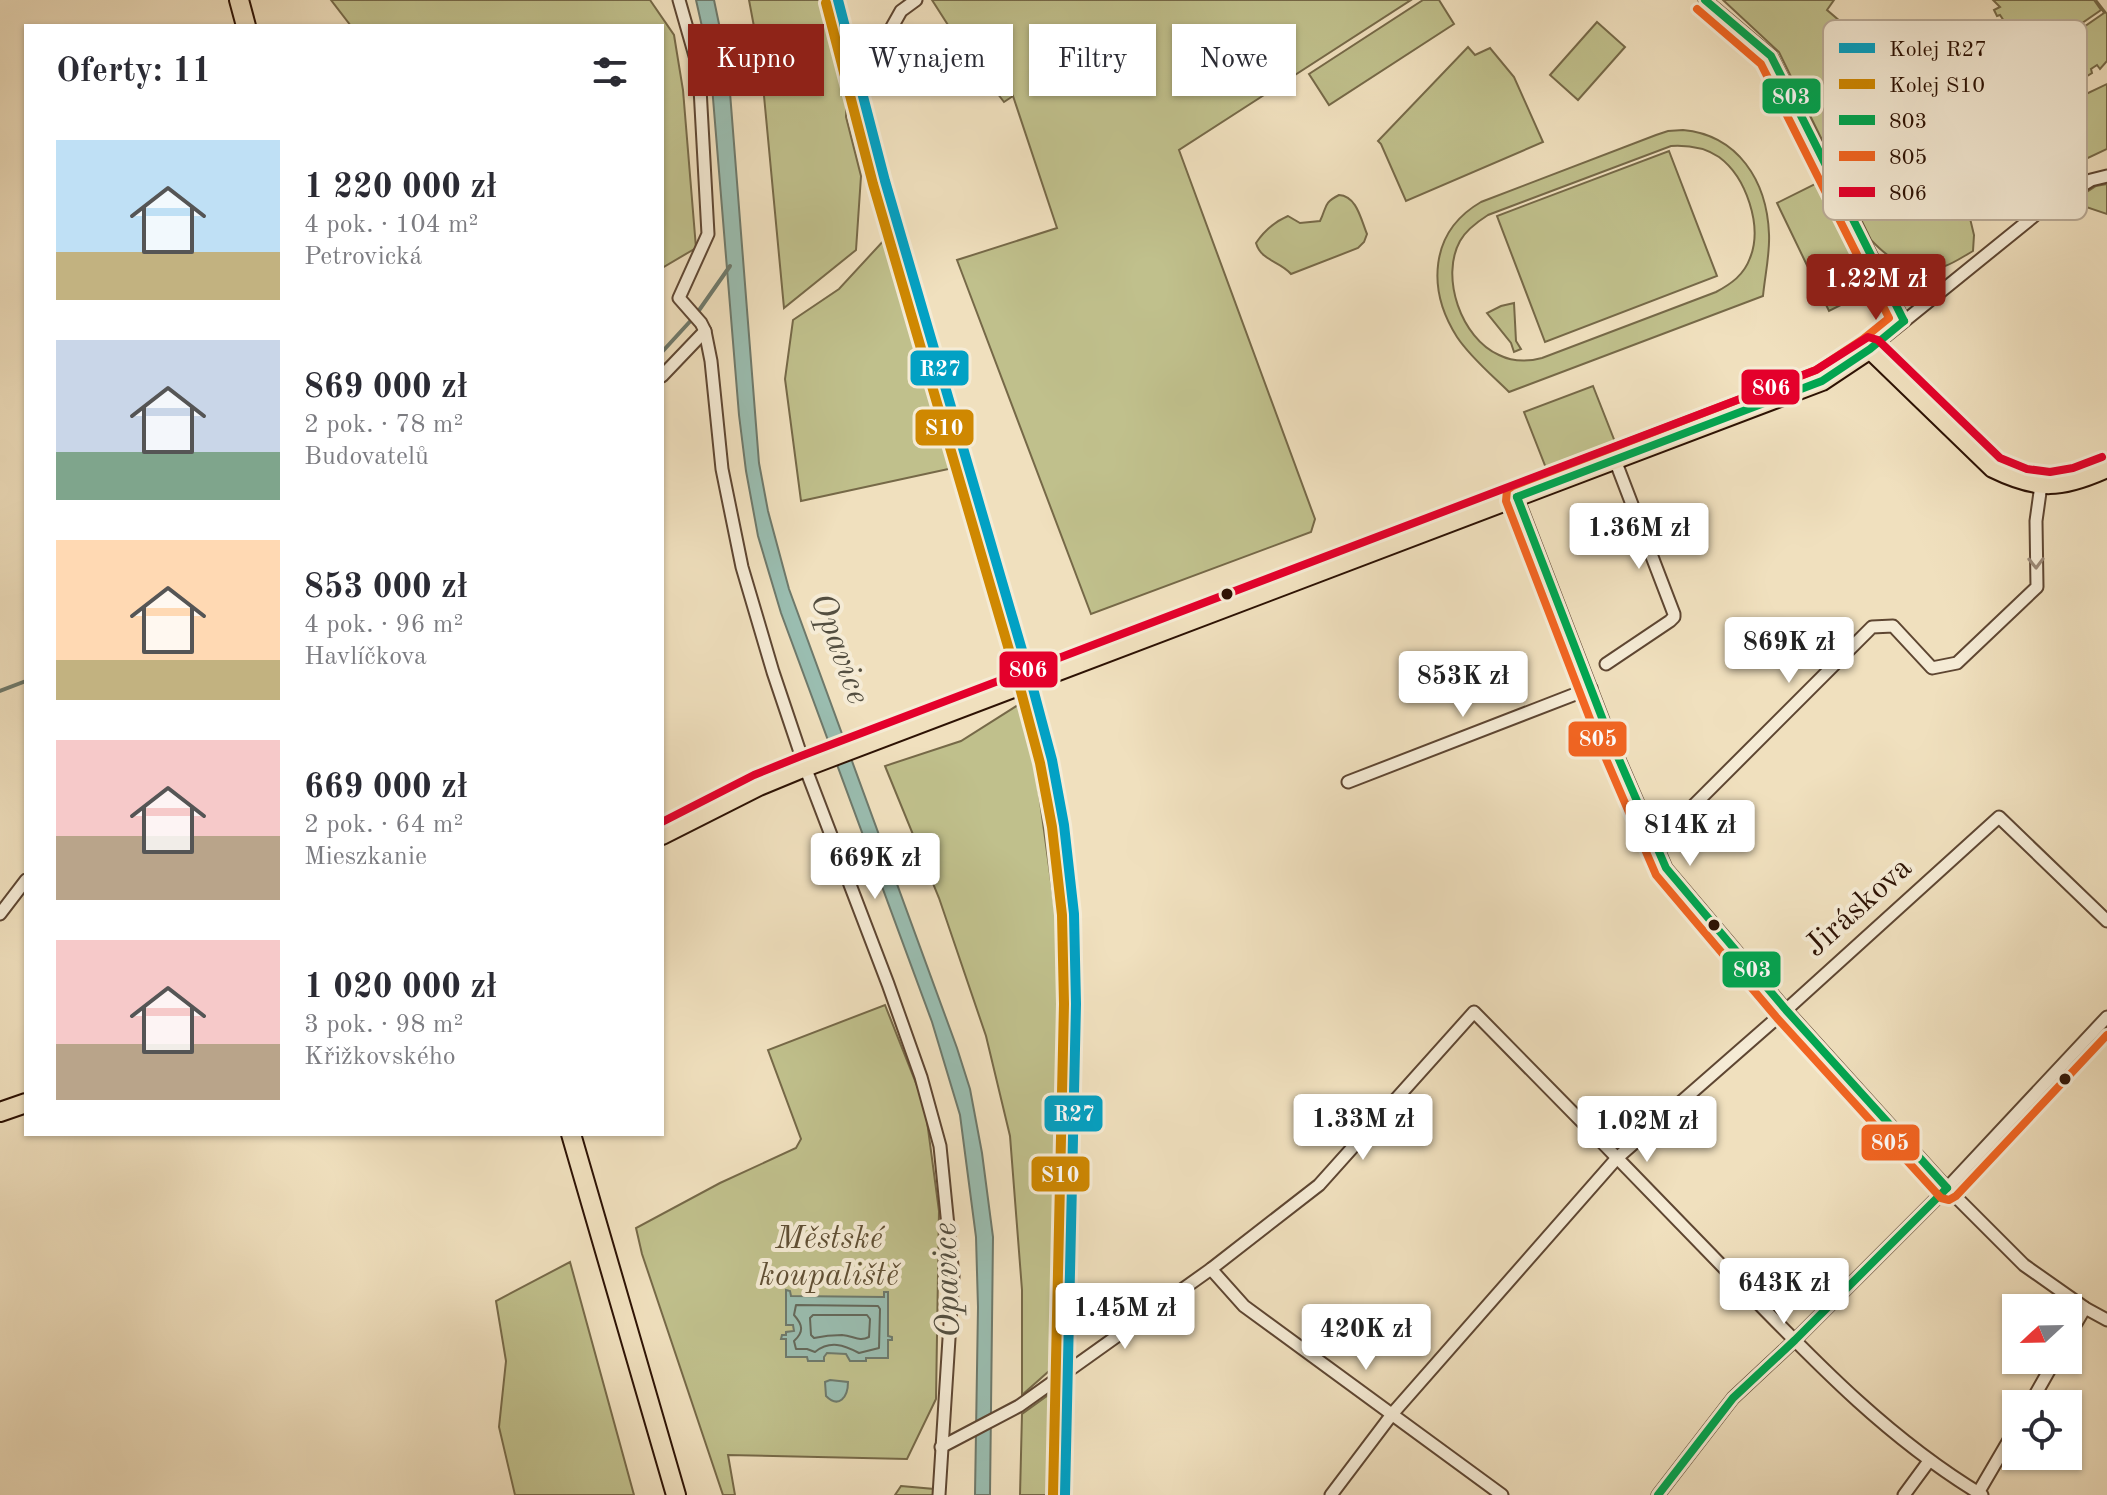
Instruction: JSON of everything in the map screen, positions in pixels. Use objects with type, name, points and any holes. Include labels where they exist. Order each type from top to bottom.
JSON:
[{"type":"main road","points":[[239,0],[245,24]]},
{"type":"main road","points":[[664,834],[759,786],[809,766],[1822,381],[1870,349],[1993,468],[2017,480],[2041,485],[2066,483],[2107,468]]},
{"type":"main road","points":[[0,1112],[24,1104]]},
{"type":"main road","points":[[572,1139],[676,1495]]},
{"type":"street","points":[[679,0],[699,70],[708,234],[679,298],[703,327],[711,361],[722,469],[742,567],[773,672],[893,997],[921,1077],[940,1146],[953,1276],[939,1495]]},
{"type":"street","points":[[894,24],[901,11],[916,0]]},
{"type":"street","points":[[1705,0],[1771,56],[1823,160]]},
{"type":"street","points":[[2087,182],[2107,176]]},
{"type":"street","points":[[1853,220],[1904,321]]},
{"type":"street","points":[[1870,349],[2029,220]]},
{"type":"street","points":[[664,374],[703,327]]},
{"type":"street","points":[[1606,664],[1674,617],[1615,460]]},
{"type":"street","points":[[1655,844],[1872,627],[1893,626],[1932,668],[1957,663],[2037,587],[2036,521],[2041,485]]},
{"type":"street","points":[[1517,497],[1611,741],[1666,868],[1786,1010],[1947,1188],[2024,1265],[2107,1320]]},
{"type":"street","points":[[1348,782],[1591,688]]},
{"type":"street","name":"Jiráskova","points":[[1331,1495],[1393,1413],[1617,1158],[1999,817],[2105,914]]},
{"type":"street","points":[[0,914],[24,883]]},
{"type":"street","points":[[941,1447],[1019,1406],[1211,1269],[1319,1185],[1474,1012],[1869,1413],[1929,1461],[1980,1494],[2002,1454]]},
{"type":"street","points":[[1658,1495],[1733,1398],[1947,1188],[2107,1017]]},
{"type":"street","points":[[1211,1269],[1244,1306],[1502,1495]]},
{"type":"street","points":[[2082,1313],[2085,1308]]},
{"type":"street","points":[[1904,1495],[1929,1461]]},
{"type":"green space","points":[[331,0],[650,0],[674,35],[683,90],[696,248],[664,267],[664,24],[349,24]]},
{"type":"green space","points":[[749,0],[826,0],[840,59],[840,96],[847,96],[846,117],[861,176],[856,250],[784,308],[764,96],[824,96],[824,24],[754,24]]},
{"type":"green space","points":[[932,0],[1411,0],[1296,74],[1296,24],[1172,24],[1172,96],[1263,96],[1179,150],[1315,519],[1311,532],[1091,614],[957,260],[1057,228],[1013,96],[1013,24],[947,24]]},
{"type":"green space","points":[[1423,0],[1439,0],[1454,24],[1329,105],[1309,74]]},
{"type":"green space","points":[[1723,0],[1834,0],[1827,10],[1839,20],[1823,20],[1823,142],[1779,52]]},
{"type":"green space","points":[[1993,0],[2094,0],[2101,10],[2087,20],[2003,20],[1994,10],[2000,7]]},
{"type":"green space","points":[[2096,0],[2107,14],[2107,61],[2100,69],[2097,65],[2091,69],[2092,73],[2087,76],[2087,25],[2104,13]]},
{"type":"green space","points":[[1597,22],[1625,47],[1578,100],[1550,75]]},
{"type":"green space","points":[[1468,47],[1475,55],[1490,48],[1514,77],[1543,142],[1406,201],[1378,141]]},
{"type":"green space","points":[[2107,84],[2107,149],[2087,158],[2087,94]]},
{"type":"green space","points":[[999,96],[1013,96],[1004,102]]},
{"type":"green space","points":[[1683,130],[1719,141],[1734,151],[1755,179],[1767,215],[1769,234],[1763,296],[1509,392],[1469,352],[1447,319],[1438,282],[1438,263],[1451,229],[1464,214],[1481,202],[1668,131]],"holes":[[[1671,146],[1690,146],[1719,157],[1744,189],[1753,217],[1754,245],[1747,264],[1736,278],[1716,292],[1542,358],[1520,361],[1486,347],[1465,321],[1454,288],[1454,256],[1469,230],[1488,215]]]},
{"type":"green space","points":[[1669,151],[1717,276],[1545,342],[1497,216]]},
{"type":"green space","points":[[1821,181],[1823,220],[1840,220],[1873,289],[1829,311],[1777,203]]},
{"type":"green space","points":[[2107,184],[2107,214],[2087,207],[2087,192]]},
{"type":"green space","points":[[1339,195],[1354,204],[1367,234],[1358,248],[1291,274],[1258,249],[1256,243],[1278,221],[1288,216],[1300,223],[1320,221],[1328,203]]},
{"type":"green space","points":[[1861,220],[1970,220],[1974,235],[1973,251],[1933,269],[1913,268],[1895,261],[1871,240]]},
{"type":"green space","points":[[886,238],[953,468],[801,501],[785,379],[793,320],[839,289]]},
{"type":"green space","points":[[1514,303],[1516,341],[1521,349],[1514,352],[1511,343],[1487,313]]},
{"type":"green space","points":[[1593,386],[1615,442],[1546,468],[1524,412]]},
{"type":"green space","points":[[1026,700],[1064,975],[1058,1363],[1022,1395],[1022,1290],[1010,1136],[986,1036],[939,898],[885,766],[961,741]]},
{"type":"green space","name":"Městské koupaliště","points":[[885,1005],[925,1106],[939,1211],[936,1399],[907,1459],[728,1455],[735,1495],[723,1495],[636,1228],[720,1183],[796,1148],[801,1139],[768,1050]]},
{"type":"green space","points":[[570,1262],[634,1495],[515,1495],[499,1427],[506,1361],[496,1301]]},
{"type":"green space","points":[[1058,1388],[1056,1495],[1020,1495],[1022,1414]]},
{"type":"green space","points":[[901,1486],[934,1489],[934,1495],[895,1495]]},
{"type":"water","points":[[696,0],[714,0],[719,24],[701,24]]},
{"type":"water","points":[[713,96],[730,96],[759,463],[768,511],[789,589],[970,1089],[993,1237],[990,1495],[975,1495],[976,1237],[960,1115],[932,1022],[781,613],[758,536],[739,415]]},
{"type":"water","name":"Městské koupaliště","points":[[786,1290],[790,1291],[791,1296],[884,1297],[884,1292],[888,1292],[888,1336],[892,1340],[888,1340],[888,1358],[850,1361],[846,1354],[827,1353],[824,1361],[786,1357],[786,1339],[781,1339],[782,1335],[794,1331],[793,1325],[786,1325]]},
{"type":"water","name":"Městské koupaliště","points":[[825,1382],[848,1382],[842,1400],[831,1400],[826,1396]]},
{"type":"waterway","points":[[664,350],[695,316],[730,266]]},
{"type":"waterway","points":[[0,691],[24,682]]},
{"type":"rail line","name":"R27","points":[[838,0],[885,181],[1031,681],[1052,760],[1064,825],[1074,914],[1076,1004],[1065,1495]]},
{"type":"rail line","name":"S10","points":[[826,3],[873,184],[1019,684],[1040,763],[1052,827],[1062,915],[1064,1004],[1053,1495]]},
{"type":"transit line","name":"803","points":[[1705,0],[1771,56],[1823,160]]},
{"type":"transit line","name":"805","points":[[1697,9],[1761,64],[1823,187]]},
{"type":"transit line","name":"805","points":[[1840,220],[1889,318],[1816,370],[1513,486],[1507,490],[1506,501],[1600,745],[1656,875],[1777,1018],[1941,1198],[1949,1200],[1956,1196],[2107,1035]]},
{"type":"transit line","name":"803","points":[[1853,220],[1904,321]]},
{"type":"transit line","name":"803","points":[[1517,497],[1822,381],[1870,349],[1904,321]]},
{"type":"transit line","name":"806","points":[[664,821],[754,775],[801,756],[1816,370],[1868,337],[1878,340],[2000,458],[2027,469],[2050,472],[2073,468],[2102,457]]},
{"type":"transit line","name":"803","points":[[1517,497],[1611,741],[1666,868],[1786,1010],[1947,1188]]},
{"type":"transit line","name":"803","points":[[1658,1495],[1733,1398],[1947,1188]]},
{"type":"water label","name":"Opavice","points":[[839,649]]},
{"type":"water label","name":"Opavice","points":[[948,1280]]}]
